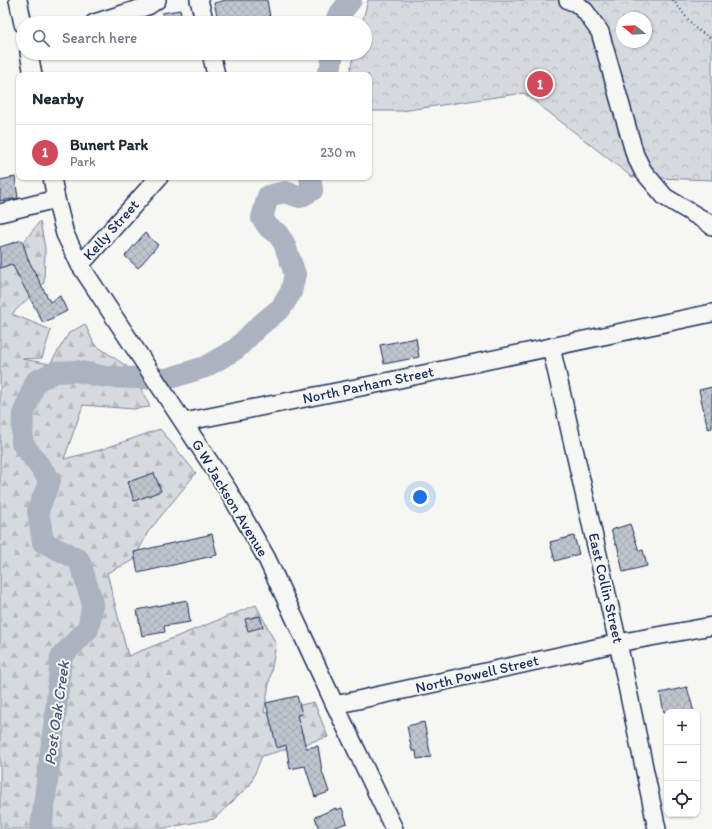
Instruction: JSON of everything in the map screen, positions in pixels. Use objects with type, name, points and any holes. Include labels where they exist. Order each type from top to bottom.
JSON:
[{"type":"street","points":[[18,0],[21,16]]},
{"type":"street","points":[[116,16],[148,6],[157,0]]},
{"type":"street","points":[[199,0],[203,16]]},
{"type":"street","points":[[568,0],[576,3],[584,11],[600,32],[635,155],[643,171],[665,197],[712,226]]},
{"type":"street","points":[[30,60],[32,72]]},
{"type":"street","points":[[213,60],[215,72]]},
{"type":"street","name":"G W Jackson Avenue","points":[[53,180],[65,234],[80,265],[228,490],[267,559],[394,829]]},
{"type":"street","name":"Kelly Street","points":[[80,265],[156,180]]},
{"type":"street","points":[[0,213],[56,199]]},
{"type":"street","name":"North Parham Street","points":[[182,420],[551,347],[712,313]]},
{"type":"street","name":"East Collin Street","points":[[551,347],[618,642],[657,829]]},
{"type":"street","name":"North Powell Street","points":[[335,705],[618,642],[712,626]]},
{"type":"path","points":[[673,0],[695,28],[712,39]]},
{"type":"green space","points":[[368,0],[712,0],[712,180],[632,177],[524,93],[401,111],[372,111],[372,72],[350,72],[352,60],[372,60],[372,16],[364,16]]},
{"type":"green space","points":[[40,221],[45,248],[44,283],[12,314],[51,330],[42,358],[22,359],[50,364],[69,333],[85,324],[94,344],[132,370],[150,407],[133,409],[83,405],[64,459],[100,450],[160,429],[196,473],[148,532],[134,560],[107,573],[128,656],[256,605],[276,644],[264,713],[314,702],[328,737],[262,756],[250,785],[214,819],[159,829],[0,829],[0,263],[10,260]]},
{"type":"building","points":[[226,0],[267,0],[270,16],[217,16],[214,3]]},
{"type":"building","points":[[180,10],[181,16],[163,16],[162,13]]},
{"type":"building","points":[[15,177],[18,198],[0,201],[0,180]]},
{"type":"building","points":[[145,233],[158,245],[138,268],[125,256]]},
{"type":"building","points":[[22,240],[28,259],[50,302],[60,296],[67,311],[43,323],[12,264],[0,268],[0,247]]},
{"type":"building","points":[[416,338],[419,357],[384,364],[380,345]]},
{"type":"building","points":[[712,387],[712,428],[708,429],[699,390]]},
{"type":"building","points":[[154,473],[161,491],[134,501],[128,482]]},
{"type":"building","points":[[630,524],[639,551],[643,550],[647,566],[623,572],[617,544],[616,545],[611,530]]},
{"type":"building","points":[[212,534],[217,555],[138,573],[134,552]]},
{"type":"building","points":[[574,536],[579,554],[555,561],[550,542]]},
{"type":"building","points":[[187,600],[190,622],[164,626],[165,632],[142,636],[137,610]]},
{"type":"building","points":[[260,616],[263,627],[248,631],[245,619]]},
{"type":"building","points":[[687,687],[693,709],[664,709],[664,712],[660,693]]},
{"type":"building","points":[[297,696],[302,714],[297,715],[306,748],[318,746],[322,771],[329,792],[315,797],[305,766],[290,769],[286,745],[277,748],[266,703]]},
{"type":"building","points":[[424,722],[431,757],[417,759],[416,751],[412,751],[407,726]]},
{"type":"building","points":[[336,808],[336,810],[342,808],[347,823],[329,829],[319,829],[315,817]]},
{"type":"waterway","name":"Post Oak Creek","points":[[338,16],[351,0]]},
{"type":"waterway","name":"Post Oak Creek","points":[[329,72],[332,60]]},
{"type":"waterway","name":"Post Oak Creek","points":[[41,829],[56,711],[61,657],[88,629],[93,604],[79,560],[43,542],[38,510],[50,480],[22,443],[23,415],[36,381],[55,372],[77,371],[106,377],[167,379],[205,367],[236,349],[259,326],[281,308],[291,292],[295,274],[284,243],[277,233],[269,228],[262,218],[268,196],[285,192],[300,197],[312,190],[310,180]]},
{"type":"place","name":"Bunert Park","points":[[540,84]]}]
